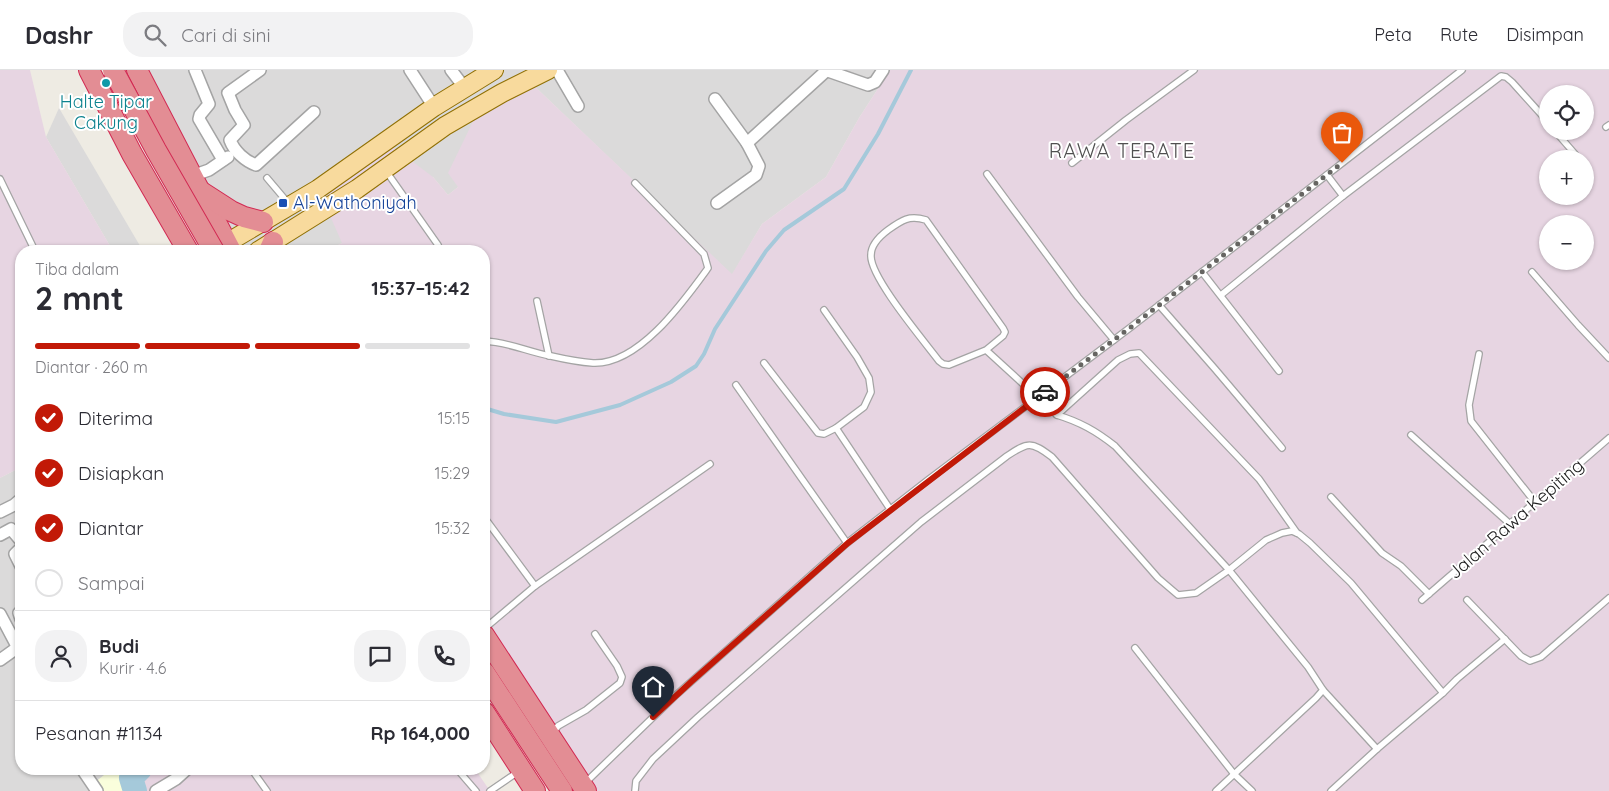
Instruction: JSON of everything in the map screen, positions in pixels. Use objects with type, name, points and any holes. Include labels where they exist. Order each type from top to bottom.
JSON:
[{"type":"highway","points":[[78,70],[128,171],[170,245]]},
{"type":"highway","points":[[89,70],[132,154],[185,245]]},
{"type":"highway","points":[[113,70],[160,158],[218,245]]},
{"type":"highway","points":[[137,70],[195,183],[219,245]]},
{"type":"highway","points":[[128,171],[157,209],[178,245]]},
{"type":"highway","points":[[195,183],[230,211],[263,222]]},
{"type":"highway","points":[[490,644],[584,788]]},
{"type":"highway","points":[[490,681],[562,791]]},
{"type":"highway","points":[[490,721],[535,791]]},
{"type":"highway","points":[[490,738],[526,791]]},
{"type":"main road","points":[[227,245],[318,189],[434,107],[494,70]]},
{"type":"main road","points":[[271,245],[385,170],[445,126],[502,93],[548,70]]},
{"type":"main road","points":[[345,170],[357,189]]},
{"type":"street","points":[[195,70],[209,104],[199,118],[223,160]]},
{"type":"street","points":[[410,70],[434,107]]},
{"type":"street","points":[[451,70],[464,87]]},
{"type":"street","points":[[557,70],[578,106]]},
{"type":"street","points":[[747,143],[826,70],[868,85],[875,82],[881,74]]},
{"type":"street","points":[[256,71],[228,92],[235,110],[244,124],[230,140],[237,151],[250,163],[256,165],[314,112]]},
{"type":"street","points":[[715,99],[747,143],[759,166],[756,176],[716,204]]},
{"type":"street","points":[[195,183],[209,170],[237,151]]},
{"type":"street","points":[[0,512],[15,504]]},
{"type":"street","points":[[0,535],[11,529],[15,534]]},
{"type":"street","points":[[0,614],[15,638]]},
{"type":"street","points":[[0,660],[15,650]]},
{"type":"street","points":[[86,775],[97,791]]},
{"type":"street","points":[[156,791],[180,775]]},
{"type":"lane","points":[[1072,163],[1194,70]]},
{"type":"lane","points":[[584,788],[675,696],[848,543],[1131,327],[1462,70]]},
{"type":"lane","points":[[1221,295],[1343,196],[1501,76],[1506,77],[1512,82],[1539,112]]},
{"type":"lane","points":[[1563,140],[1572,150]]},
{"type":"lane","points":[[385,170],[438,245]]},
{"type":"lane","points":[[986,174],[1078,297],[1114,340]]},
{"type":"lane","points":[[1327,175],[1343,196]]},
{"type":"lane","points":[[267,178],[290,206]]},
{"type":"lane","points":[[0,179],[32,245]]},
{"type":"lane","points":[[490,342],[519,347],[549,356],[594,363],[615,359],[635,349],[657,331],[686,298],[708,268],[704,254],[635,183]]},
{"type":"lane","points":[[906,218],[926,220],[1005,332],[1003,336],[986,350],[949,365],[943,364],[910,324],[877,276],[871,261],[873,244],[906,218]]},
{"type":"lane","points":[[1202,272],[1279,371]]},
{"type":"lane","points":[[1532,272],[1609,358]]},
{"type":"lane","points":[[537,301],[549,356]]},
{"type":"lane","points":[[1158,305],[1215,368],[1282,448]]},
{"type":"lane","points":[[764,363],[818,433],[824,434],[836,428],[864,407],[871,392],[869,378],[824,310]]},
{"type":"lane","points":[[986,350],[1057,415],[1079,422],[1115,446],[1229,570],[1308,667],[1323,690],[1377,749]]},
{"type":"lane","points":[[1057,415],[1118,360],[1130,354],[1140,353],[1259,479],[1298,534]]},
{"type":"lane","points":[[1479,354],[1469,405],[1471,421],[1534,501]]},
{"type":"lane","points":[[736,385],[848,543]]},
{"type":"lane","points":[[836,428],[890,510]]},
{"type":"lane","points":[[1411,435],[1510,524]]},
{"type":"lane","name":"Jalan Rawa Kepiting","points":[[1422,600],[1609,438]]},
{"type":"lane","points":[[634,791],[636,781],[652,759],[921,522],[1021,447],[1030,445],[1038,446],[1052,457],[1158,578],[1178,595],[1196,593],[1229,570],[1266,540],[1292,531],[1298,534],[1328,559],[1351,583],[1443,693]]},
{"type":"lane","points":[[490,624],[535,586],[710,464]]},
{"type":"lane","points":[[1331,497],[1382,553],[1401,566],[1429,594]]},
{"type":"lane","points":[[490,526],[535,586]]},
{"type":"lane","points":[[1468,600],[1521,656],[1530,661],[1541,657],[1609,598]]},
{"type":"lane","points":[[551,735],[558,726],[586,710],[620,683],[622,677],[617,666],[595,634]]},
{"type":"lane","points":[[1331,791],[1457,679],[1506,639]]},
{"type":"lane","points":[[1135,648],[1234,774],[1252,791]]},
{"type":"lane","points":[[1216,791],[1323,690]]},
{"type":"lane","points":[[490,791],[515,774]]},
{"type":"lane","points":[[256,775],[267,791]]},
{"type":"lane","points":[[462,775],[476,791]]},
{"type":"shaded area","points":[[0,70],[30,70],[46,137],[109,245],[15,245],[15,470],[0,478]]},
{"type":"shaded area","points":[[136,70],[890,70],[859,118],[826,177],[762,224],[732,275],[529,81],[458,187],[448,195],[433,177],[338,245],[228,245]]},
{"type":"shaded area","points":[[890,70],[1609,70],[1609,791],[586,791],[490,644],[490,245],[338,245],[342,243],[317,186],[381,138],[433,177],[448,195],[458,187],[448,173],[480,107],[529,81],[732,274],[762,224],[826,177],[859,118]]},
{"type":"shaded area","points":[[59,108],[139,245],[109,245],[46,137]]},
{"type":"shaded area","points":[[15,470],[15,775],[141,775],[144,782],[131,791],[0,791],[0,478]]},
{"type":"shaded area","points":[[104,775],[121,775],[132,789],[130,791],[101,791],[94,783]]},
{"type":"shaded area","points":[[140,775],[479,775],[490,791],[131,791],[143,782]]},
{"type":"waterway","points":[[490,410],[504,414],[556,422],[620,405],[671,382],[696,366],[704,354],[715,329],[766,251],[784,230],[844,189],[878,134],[911,70]]},
{"type":"waterway","points":[[134,775],[131,778],[135,791]]},
{"type":"way so far","points":[[1045,392],[1342,163]]},
{"type":"place","name":"Halte Tipar Cakung","points":[[106,83]]},
{"type":"place","name":"Al-Wathoniyah","points":[[283,203]]},
{"type":"district","name":"RAWA TERATE","points":[[1122,151]]},
{"type":"route","points":[[653,717],[848,543],[1045,392]]}]
